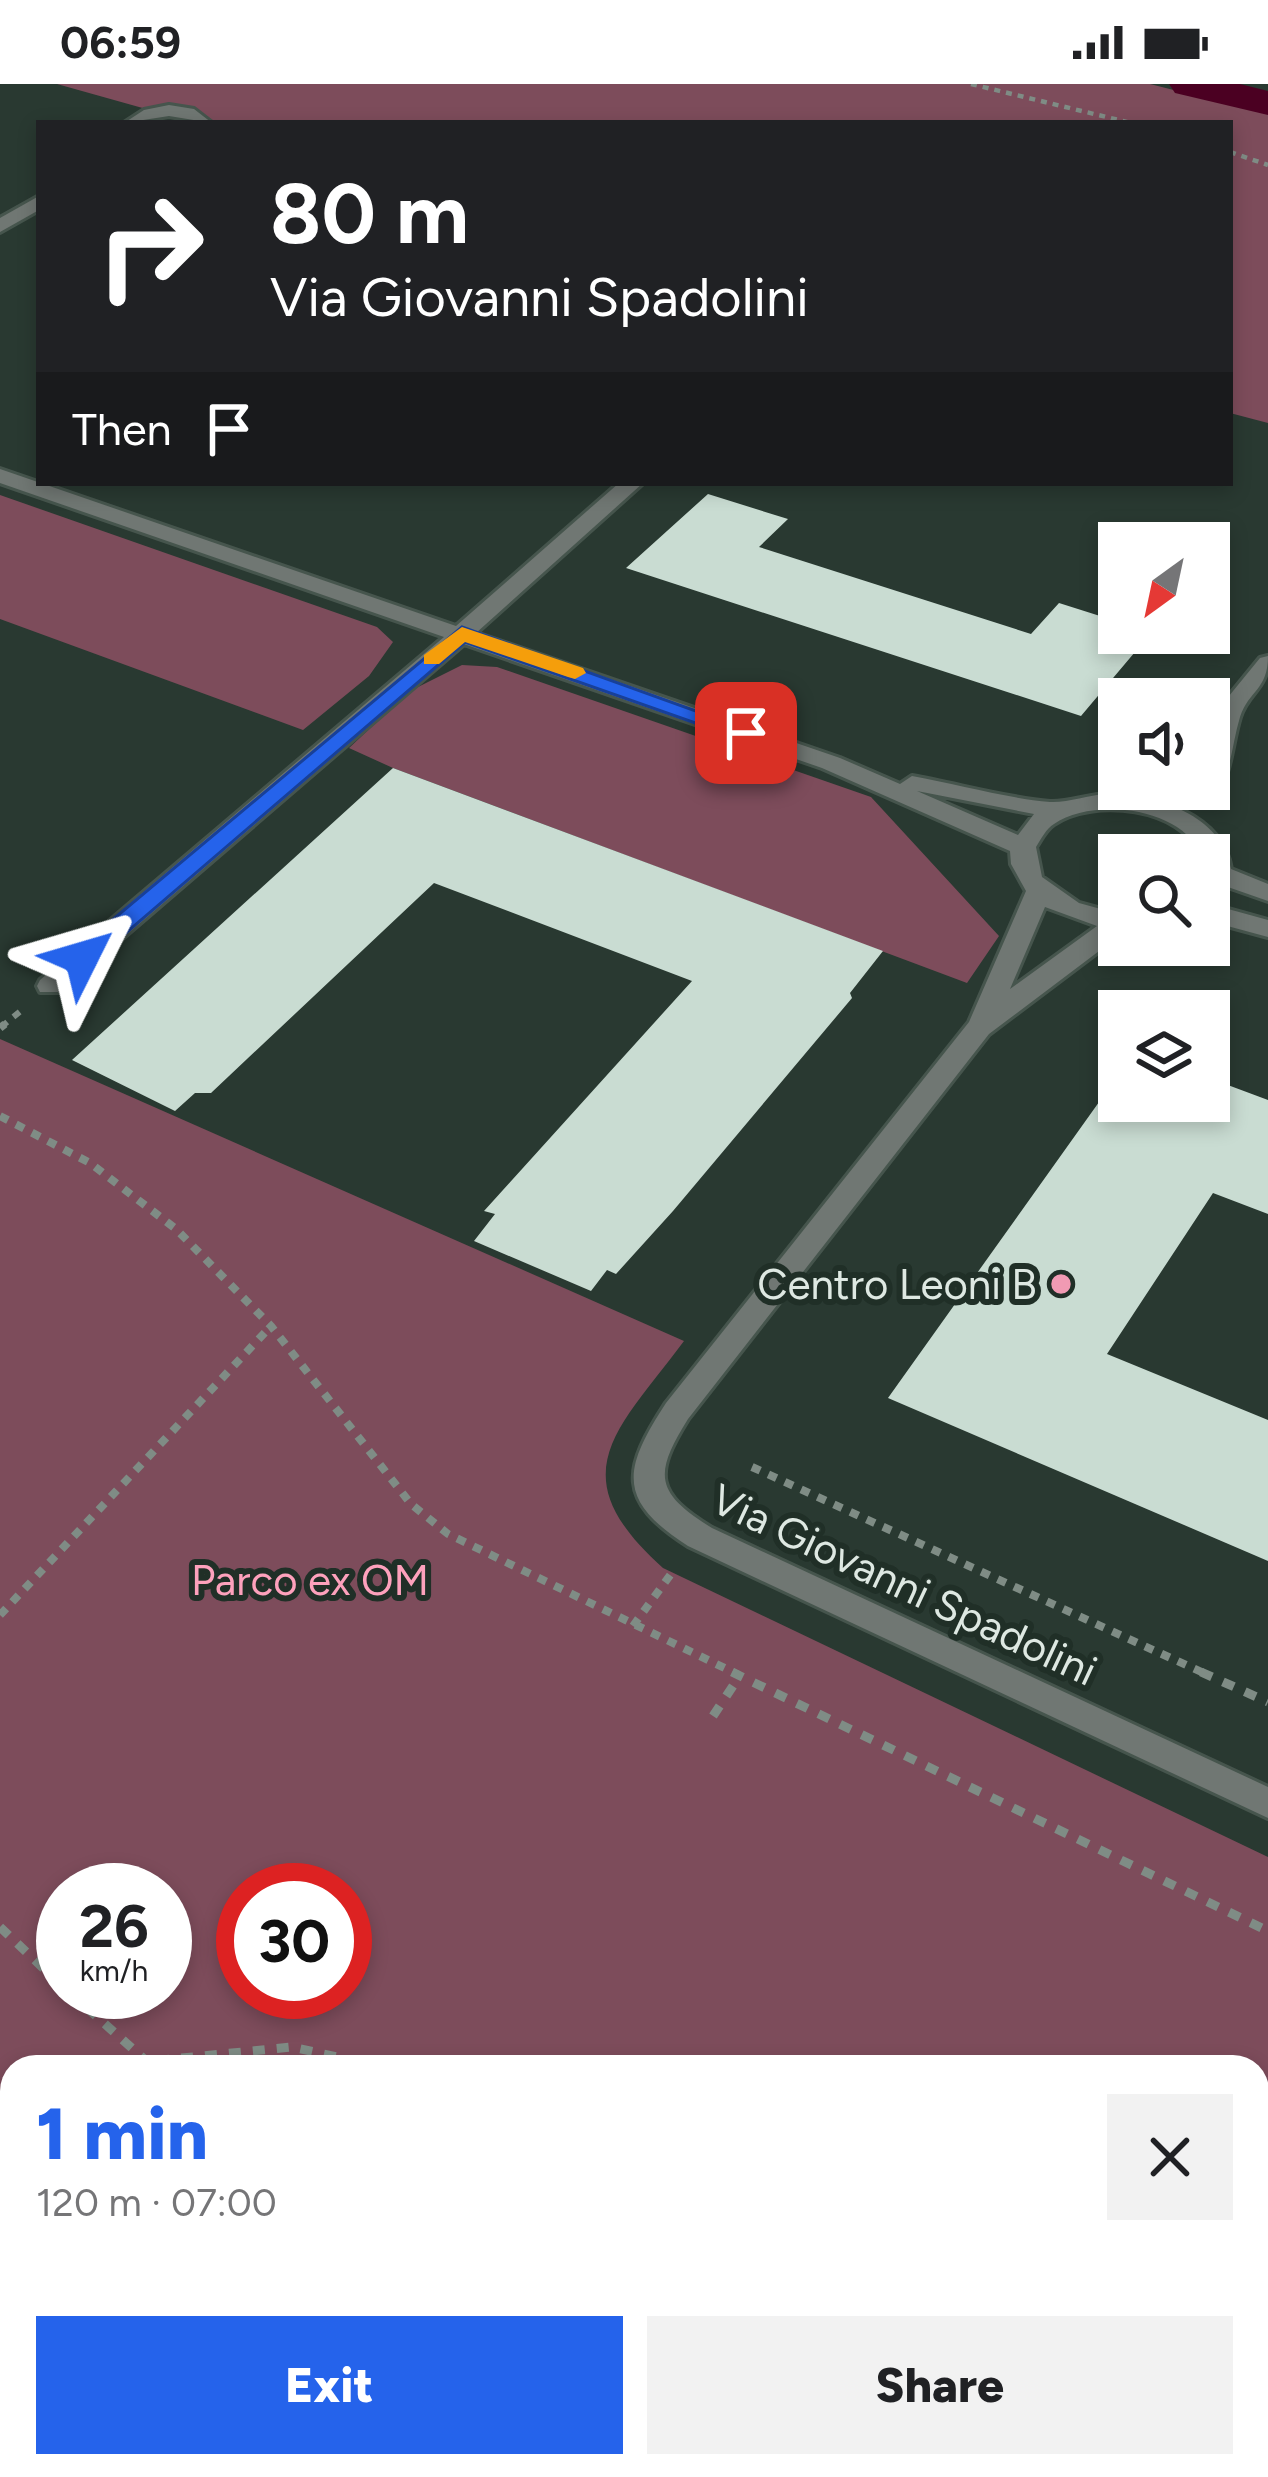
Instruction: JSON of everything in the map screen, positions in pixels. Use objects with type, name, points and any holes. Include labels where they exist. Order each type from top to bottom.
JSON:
[{"type":"street","points":[[138,120],[169,110],[190,112],[199,120]]},
{"type":"street","points":[[0,226],[36,204]]},
{"type":"street","points":[[0,476],[831,763],[1023,847]]},
{"type":"street","points":[[50,986],[629,486]]},
{"type":"street","points":[[1230,706],[1268,663]]},
{"type":"street","points":[[831,763],[967,797],[1057,812]]},
{"type":"street","points":[[1040,890],[1024,869],[1023,847],[1034,827],[1057,812],[1098,801]]},
{"type":"street","points":[[1161,810],[1199,834]]},
{"type":"street","points":[[1188,823],[1196,810]]},
{"type":"street","points":[[1230,887],[1268,893]]},
{"type":"street","name":"Via Giovanni Spadolini","points":[[979,1028],[1040,890],[1075,912],[1098,918]]},
{"type":"street","points":[[1230,918],[1268,929]]},
{"type":"street","name":"Via Giovanni Spadolini","points":[[1098,937],[979,1028],[677,1411],[645,1470],[648,1498],[668,1519],[700,1537],[1268,1803]]},
{"type":"path","points":[[971,84],[1119,120]]},
{"type":"path","points":[[1233,153],[1268,165]]},
{"type":"path","points":[[0,1116],[90,1163],[176,1229],[271,1326],[411,1504],[448,1534],[1268,1931]]},
{"type":"path","points":[[0,1615],[271,1326]]},
{"type":"path","points":[[752,1468],[1268,1702]]},
{"type":"path","points":[[633,1626],[679,1564]]},
{"type":"path","points":[[712,1716],[739,1677]]},
{"type":"path","points":[[0,1927],[36,1961]]},
{"type":"path","points":[[97,2019],[134,2055]]},
{"type":"path","points":[[226,2055],[292,2047],[328,2055]]},
{"type":"green space","points":[[57,84],[1150,84],[1268,114],[1268,423],[1233,414],[1233,120],[185,120]]},
{"type":"green space","points":[[0,495],[377,627],[393,642],[369,676],[303,730],[0,619]]},
{"type":"green space","points":[[462,665],[497,667],[871,797],[999,936],[967,983],[349,748],[410,691]]},
{"type":"green space","name":"Parco ex OM","points":[[0,1039],[684,1341],[620,1428],[609,1453],[606,1479],[613,1506],[631,1535],[663,1568],[1268,1857],[1268,2055],[0,2055]]},
{"type":"building","points":[[708,494],[788,519],[759,547],[1031,634],[1059,603],[1098,615],[1098,654],[1133,654],[1113,678],[1098,678],[1098,696],[1081,716],[626,568]]},
{"type":"building","points":[[393,768],[883,951],[850,993],[852,998],[673,1211],[616,1274],[607,1270],[591,1291],[474,1241],[495,1214],[484,1211],[692,981],[434,883],[211,1093],[195,1093],[175,1111],[72,1060]]},
{"type":"building","name":"Centro Leoni B","points":[[1230,1086],[1268,1100],[1268,1214],[1213,1193],[1107,1354],[1268,1420],[1268,1561],[888,1398],[1098,1103],[1098,1122],[1230,1122]]},
{"type":"waterway","points":[[1189,84],[1268,103]]},
{"type":"slow traffic","points":[[432,660],[462,633],[575,673]]},
{"type":"place","name":"Centro Leoni B","points":[[1061,1284]]},
{"type":"route","points":[[82,958],[462,633],[746,733]]}]
